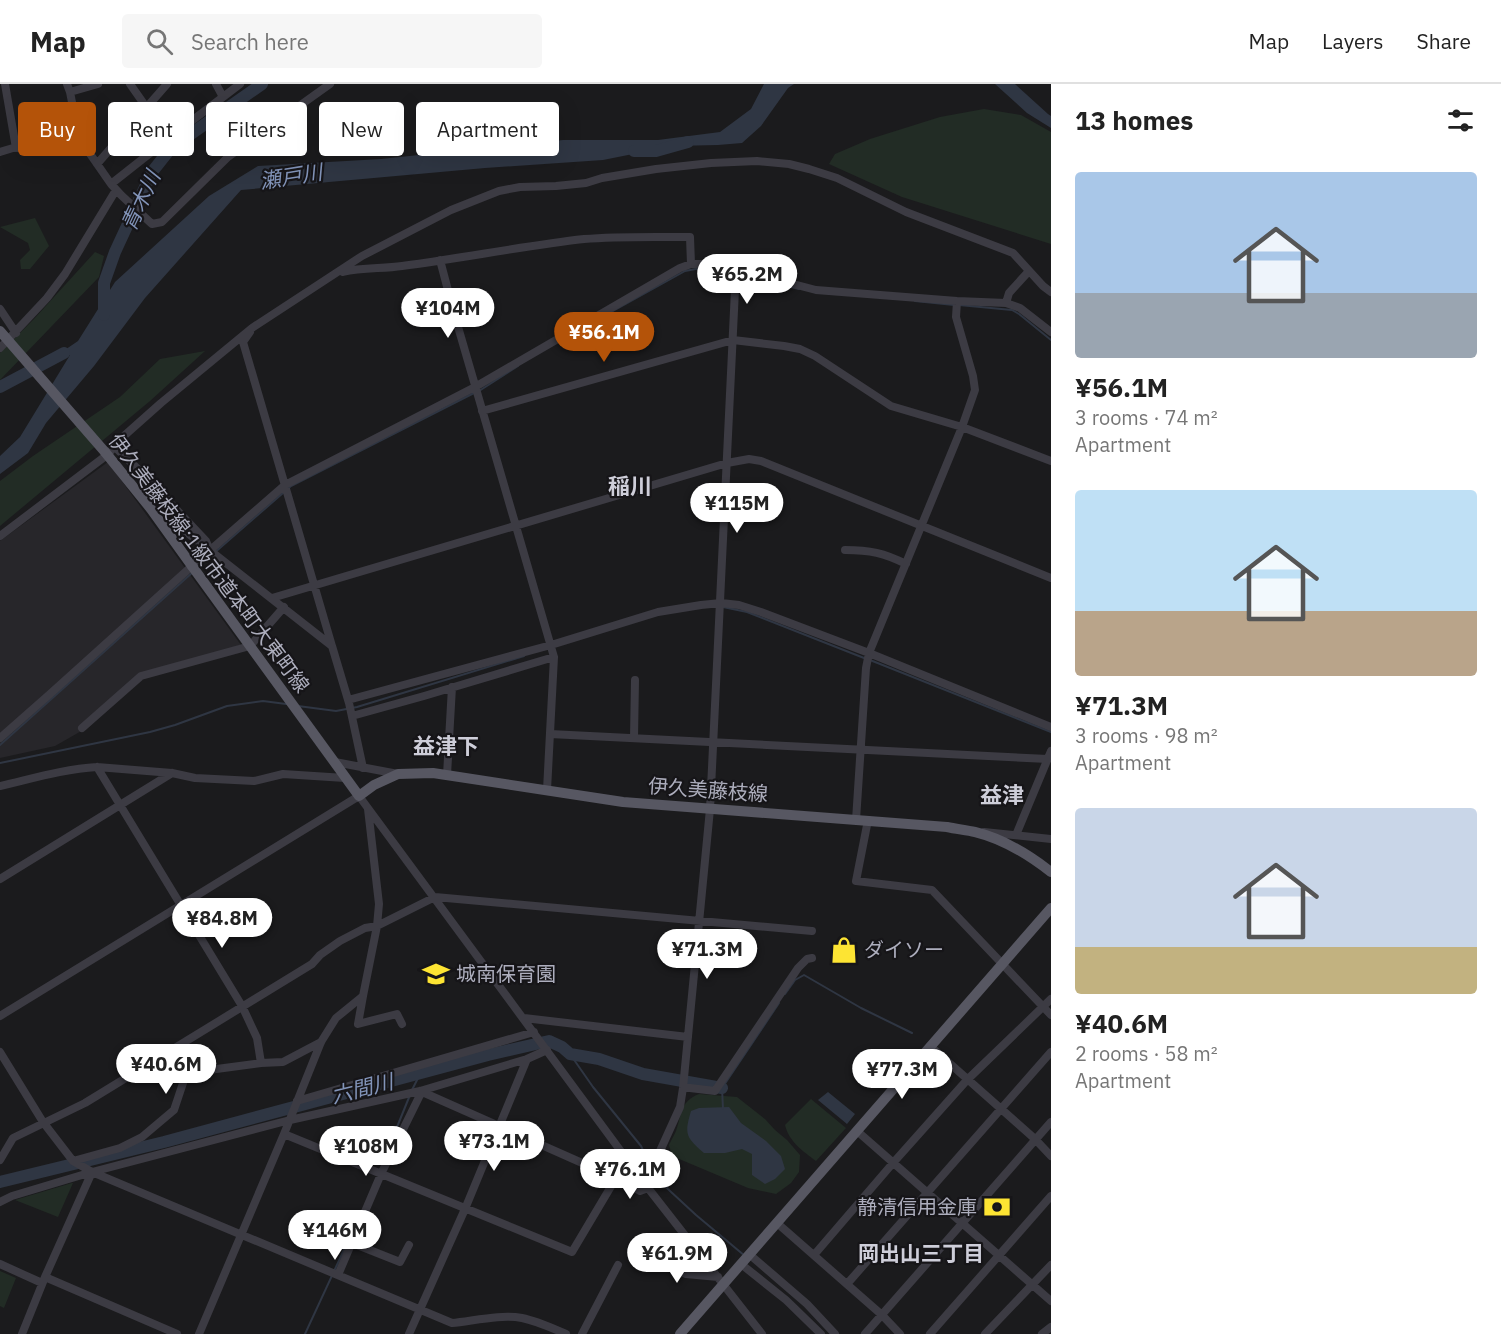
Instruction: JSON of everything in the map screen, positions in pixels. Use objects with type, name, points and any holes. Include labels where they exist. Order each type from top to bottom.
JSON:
[{"type":"main road","name":"伊久美藤枝線;1級市道本町大東町線","points":[[0,331],[111,451],[359,796]]},
{"type":"main road","name":"伊久美藤枝線","points":[[359,796],[374,785],[398,774],[433,773],[623,802],[946,827],[975,832],[1000,840],[1017,848],[1051,872]]},
{"type":"main road","points":[[680,1334],[721,1280],[745,1259],[1051,908]]},
{"type":"street","points":[[0,152],[16,148],[5,84]]},
{"type":"street","points":[[68,88],[98,84]]},
{"type":"street","points":[[130,84],[143,102]]},
{"type":"street","points":[[151,102],[167,84]]},
{"type":"street","points":[[216,84],[223,97]]},
{"type":"street","points":[[194,119],[240,84]]},
{"type":"street","points":[[91,156],[113,187],[132,206],[152,224],[162,222],[228,157],[330,84]]},
{"type":"street","points":[[97,164],[108,151]]},
{"type":"street","points":[[8,341],[47,298],[65,274],[113,187],[149,156]]},
{"type":"street","points":[[0,536],[111,451],[125,435],[161,403],[252,328],[362,256],[451,210],[499,191],[586,183],[656,169],[711,163],[756,161],[789,164],[837,178],[906,212],[1013,253],[1051,292]]},
{"type":"street","points":[[337,273],[400,267],[585,239],[632,236],[690,237],[691,264]]},
{"type":"street","points":[[440,260],[554,657],[547,790]]},
{"type":"street","points":[[0,738],[285,485],[475,387],[680,268],[691,264],[717,264],[816,290],[1006,303],[1020,308],[1051,332]]},
{"type":"street","points":[[637,1173],[655,1162],[680,1107],[683,1088],[710,809],[736,269]]},
{"type":"street","points":[[1006,303],[1009,293],[1029,271]]},
{"type":"street","points":[[957,301],[956,317],[975,390],[866,668],[861,750],[862,820],[856,881],[932,890],[1051,1015]]},
{"type":"street","points":[[0,309],[8,341]]},
{"type":"street","points":[[252,328],[243,342],[349,702],[363,768]]},
{"type":"street","points":[[482,411],[733,340],[800,350],[815,356],[891,406],[962,427],[1051,461]]},
{"type":"street","points":[[111,451],[142,474],[206,542],[210,551]]},
{"type":"street","points":[[272,598],[727,463],[749,459],[761,461],[1051,578]]},
{"type":"street","points":[[165,528],[174,525],[180,527],[332,646]]},
{"type":"street","points":[[845,549],[871,550],[906,564]]},
{"type":"street","points":[[349,702],[658,612],[721,603],[739,605],[761,612],[870,653],[1051,727]]},
{"type":"street","points":[[82,728],[141,676],[250,646],[284,607]]},
{"type":"street","points":[[352,716],[554,657]]},
{"type":"street","points":[[634,738],[635,680]]},
{"type":"street","points":[[447,775],[452,687]]},
{"type":"street","points":[[550,734],[861,750],[1049,755],[1016,835]]},
{"type":"street","points":[[335,762],[398,774]]},
{"type":"street","points":[[0,786],[97,767],[172,772],[195,778],[254,781],[283,774],[345,778]]},
{"type":"street","points":[[97,767],[242,1006],[257,1038],[261,1063]]},
{"type":"street","points":[[0,879],[172,772]]},
{"type":"street","points":[[0,1016],[359,796],[648,1188],[762,1334]]},
{"type":"street","points":[[368,807],[379,904],[377,926],[358,1024],[397,1014],[402,1024]]},
{"type":"street","points":[[975,832],[1051,839]]},
{"type":"street","points":[[0,1160],[14,1138],[85,1103],[312,964],[320,955],[340,941],[365,928],[377,926],[435,897],[812,931]]},
{"type":"street","points":[[683,1088],[715,1091],[798,968],[807,959],[812,958]]},
{"type":"street","points":[[199,1334],[321,1042],[336,1018],[363,996]]},
{"type":"street","points":[[814,1255],[968,1080],[1051,999]]},
{"type":"street","points":[[524,1018],[688,1037]]},
{"type":"street","points":[[297,1101],[534,1032]]},
{"type":"street","points":[[72,1161],[120,1148],[142,1137],[174,1110],[184,1080],[194,1072],[283,1062],[321,1042]]},
{"type":"street","points":[[930,1046],[1035,1139],[1051,1156]]},
{"type":"street","points":[[0,1202],[12,1196],[92,1172],[290,1120],[421,1091],[527,1059],[547,1050]]},
{"type":"street","points":[[0,1052],[43,1122],[72,1161],[92,1172],[452,1323],[509,1317],[521,1318],[566,1334]]},
{"type":"street","points":[[847,1284],[1051,1052]]},
{"type":"street","points":[[409,1334],[465,1209],[527,1059]]},
{"type":"street","points":[[421,1091],[616,1178],[640,1191],[648,1188]]},
{"type":"street","points":[[338,1275],[381,1174],[421,1091]]},
{"type":"street","points":[[865,1334],[1051,1122]]},
{"type":"street","points":[[857,1131],[1051,1301]]},
{"type":"street","points":[[284,1134],[572,1252],[616,1178]]},
{"type":"street","points":[[22,1334],[92,1172]]},
{"type":"street","points":[[930,1334],[1051,1196]]},
{"type":"street","points":[[777,1222],[882,1315],[900,1334]]},
{"type":"street","points":[[352,1243],[400,1262],[409,1245]]},
{"type":"street","points":[[645,1256],[686,1274],[721,1280]]},
{"type":"street","points":[[745,1259],[822,1334]]},
{"type":"street","points":[[745,1259],[807,1304],[836,1334]]},
{"type":"street","points":[[0,1264],[177,1334]]},
{"type":"street","points":[[582,1334],[618,1264]]},
{"type":"street","points":[[985,1334],[1051,1265]]},
{"type":"street","points":[[1042,1334],[1051,1327]]},
{"type":"shaded area","points":[[984,109],[1021,115],[1051,132],[1051,244],[902,197],[829,164],[835,154],[870,139],[940,117]]},
{"type":"shaded area","points":[[35,218],[49,246],[30,269],[21,269],[20,260],[30,250],[28,243],[0,227]]},
{"type":"shaded area","points":[[95,252],[104,256],[99,277],[0,380],[0,353]]},
{"type":"shaded area","points":[[205,351],[150,401],[0,526],[0,481],[120,397],[160,359]]},
{"type":"shaded area","points":[[108,462],[241,645],[141,676],[90,726],[55,746],[0,758],[0,541]]},
{"type":"shaded area","points":[[699,1094],[737,1097],[787,1140],[800,1155],[799,1172],[791,1183],[776,1194],[748,1188],[672,1156],[669,1145],[682,1110],[688,1101]]},
{"type":"shaded area","points":[[811,1099],[846,1128],[816,1161],[793,1141],[785,1125]]},
{"type":"shaded area","points":[[72,1183],[58,1217],[15,1200]]},
{"type":"shaded area","points":[[0,1271],[16,1278],[4,1308],[0,1306]]},
{"type":"water","points":[[764,84],[794,84],[788,88],[761,126],[742,143],[673,146],[603,160],[241,190],[145,298],[94,366],[46,423],[28,453],[0,474],[0,456],[20,437],[70,355],[53,364],[50,360],[78,341],[115,282],[209,196],[258,166],[416,155],[559,156],[559,140],[658,140],[720,132],[751,109]]},
{"type":"water","points":[[995,84],[1015,84],[1051,116],[1051,128],[1027,113]]},
{"type":"water","points":[[828,1092],[855,1114],[847,1124],[818,1100]]},
{"type":"water","points":[[729,1107],[741,1123],[766,1141],[781,1156],[785,1169],[775,1179],[765,1184],[752,1175],[752,1154],[742,1149],[725,1153],[704,1153],[690,1139],[687,1131],[691,1111],[699,1108]]},
{"type":"waterway","name":"青木川","points":[[104,315],[104,283],[115,252],[152,172],[171,148],[262,84]]},
{"type":"waterway","name":"瀬戸川","points":[[634,151],[656,151],[688,142]]},
{"type":"waterway","points":[[613,311],[685,271],[701,268],[799,289]]},
{"type":"waterway","points":[[915,301],[954,305]]},
{"type":"waterway","points":[[959,305],[1012,310],[1051,340]]},
{"type":"waterway","name":"瀬戸川","points":[[0,387],[64,353]]},
{"type":"waterway","points":[[479,391],[518,366]]},
{"type":"waterway","points":[[197,568],[291,486],[474,393]]},
{"type":"waterway","points":[[0,745],[193,572]]},
{"type":"waterway","points":[[723,607],[747,612],[864,658]]},
{"type":"waterway","points":[[298,706],[336,711],[357,707],[524,656]]},
{"type":"waterway","points":[[870,660],[1051,732]]},
{"type":"waterway","points":[[0,763],[150,732],[227,706],[263,701],[286,704]]},
{"type":"waterway","points":[[785,994],[795,980],[804,975],[861,1008],[912,1033]]},
{"type":"waterway","points":[[723,1109],[722,1088],[779,1003]]},
{"type":"waterway","name":"六間川","points":[[0,1182],[164,1142],[488,1055],[549,1041],[570,1054],[599,1059],[643,1074],[722,1088]]},
{"type":"waterway","points":[[570,1054],[593,1087],[641,1146],[649,1163]]},
{"type":"waterway","points":[[412,1090],[420,1074]]},
{"type":"waterway","points":[[384,1159],[410,1095]]},
{"type":"waterway","points":[[651,1168],[656,1178],[745,1256]]},
{"type":"waterway","points":[[305,1334],[348,1241]]},
{"type":"place","name":"ダイソー","points":[[844,950]]},
{"type":"place","name":"城南保育園","points":[[436,974]]},
{"type":"place","name":"静清信用金庫","points":[[997,1207]]},
{"type":"district","name":"稲川","points":[[630,486]]},
{"type":"district","name":"益津下","points":[[446,746]]},
{"type":"district","name":"益津","points":[[1002,795]]},
{"type":"district","name":"岡出山三丁目","points":[[921,1254]]}]
